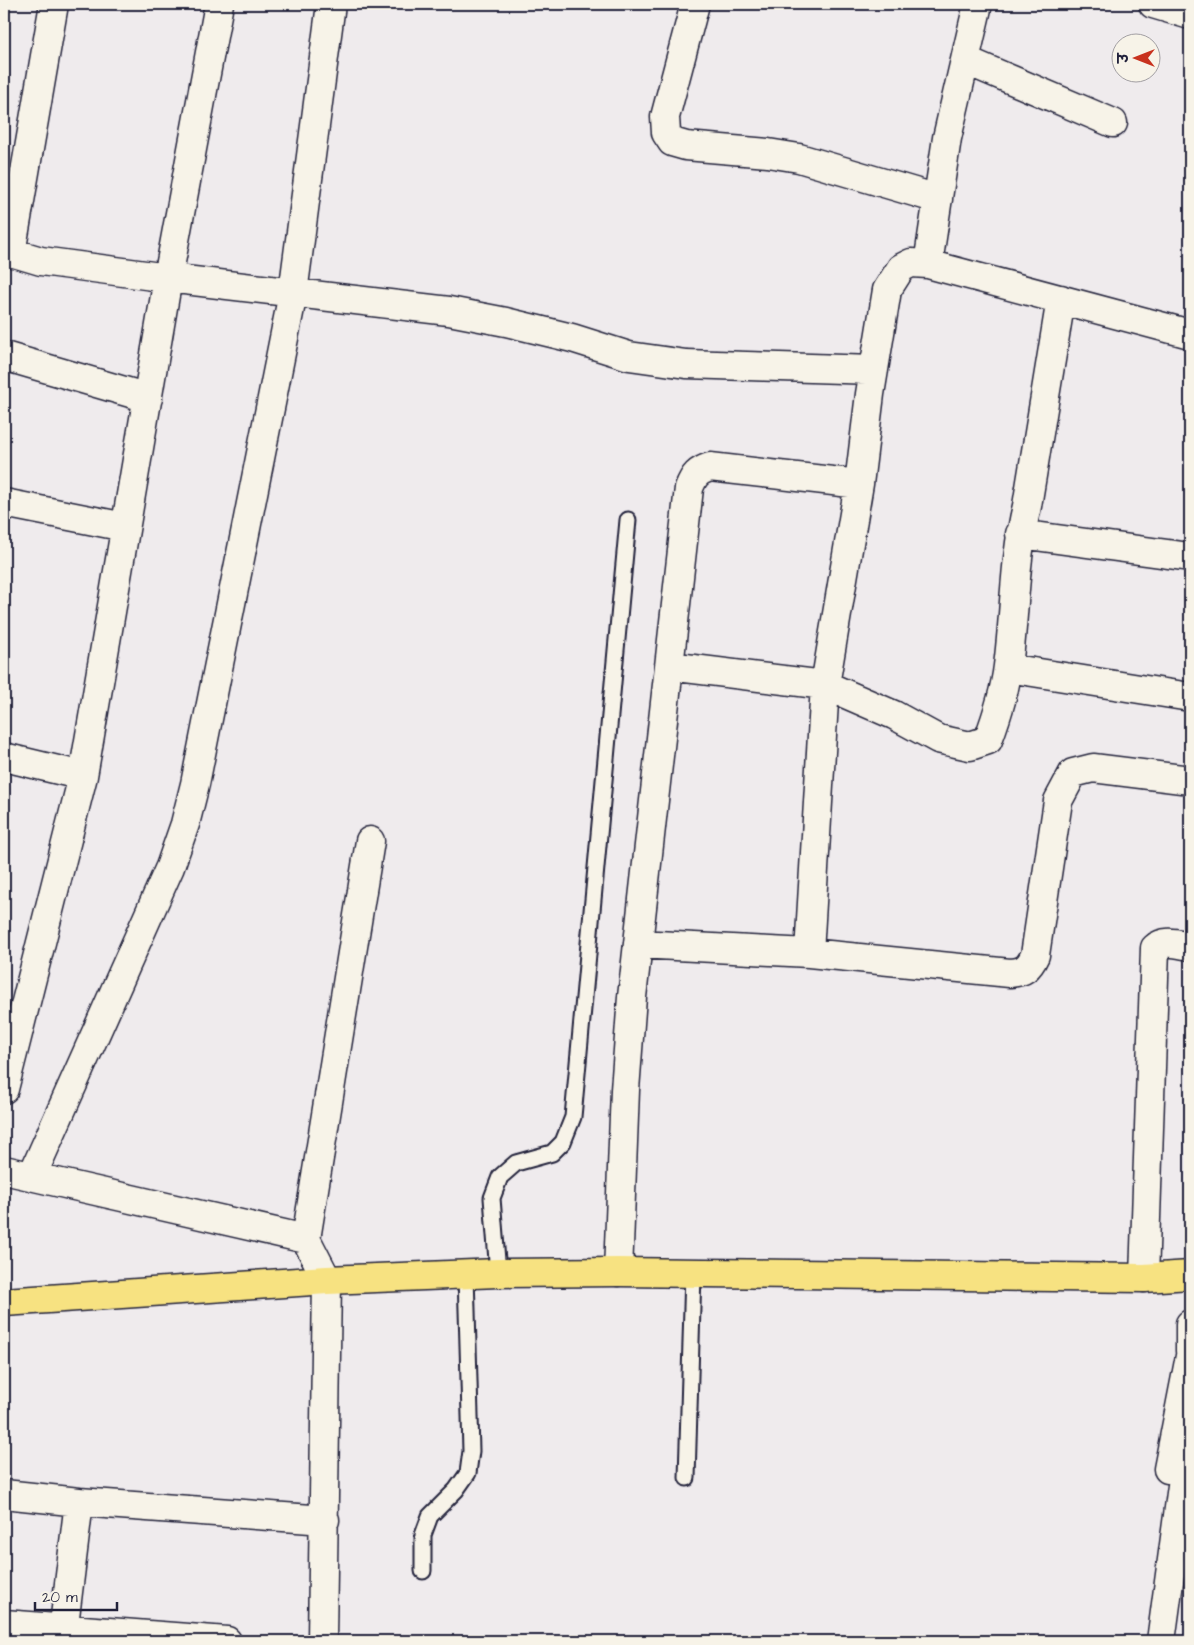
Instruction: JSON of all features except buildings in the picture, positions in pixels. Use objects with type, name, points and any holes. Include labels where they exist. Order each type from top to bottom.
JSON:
[{"type":"highway","points":[[4,1302],[327,1280],[498,1273],[618,1272],[1144,1278],[1190,1275]]},
{"type":"street","points":[[54,4],[7,251],[41,261],[449,311],[572,338],[629,356],[686,364],[874,370]]},
{"type":"street","points":[[4,1089],[83,776],[168,278],[219,4]]},
{"type":"street","points":[[32,1176],[170,867],[185,824],[197,774],[293,293],[332,4]]},
{"type":"street","points":[[695,4],[665,117],[666,133],[672,142],[686,146],[768,153],[799,158],[938,198]]},
{"type":"street","points":[[928,264],[946,138],[978,4]]},
{"type":"street","points":[[1153,4],[1190,15]]},
{"type":"street","points":[[965,60],[1113,123]]},
{"type":"street","points":[[809,953],[825,685],[859,484],[887,290],[901,268],[911,263],[928,264],[1190,334]]},
{"type":"street","points":[[670,666],[825,685],[894,715],[938,739],[970,746],[988,740],[997,715],[1008,668],[1020,534],[1027,506],[1061,299]]},
{"type":"street","points":[[4,356],[148,398]]},
{"type":"street","points":[[618,1272],[625,1090],[632,997],[689,488],[693,476],[700,470],[710,467],[859,484]]},
{"type":"street","points":[[4,502],[126,527]]},
{"type":"street","points":[[1020,534],[1190,557]]},
{"type":"street","points":[[1008,668],[1190,698]]},
{"type":"street","points":[[4,757],[83,776]]},
{"type":"street","points":[[638,944],[809,953],[1010,974],[1020,973],[1030,967],[1035,955],[1058,801],[1073,773],[1093,768],[1190,780]]},
{"type":"street","points":[[322,1641],[327,1280],[306,1240],[370,841]]},
{"type":"street","points":[[1144,1278],[1155,948],[1160,943],[1190,946]]},
{"type":"street","points":[[4,1170],[306,1240]]},
{"type":"street","points":[[1190,1324],[1190,1351]]},
{"type":"street","points":[[1161,1641],[1176,1470],[1190,1356]]},
{"type":"street","points":[[4,1494],[79,1502],[325,1520]]},
{"type":"street","points":[[63,1635],[79,1502]]},
{"type":"street","points":[[4,1624],[63,1635],[227,1641]]},
{"type":"lane","points":[[498,1273],[492,1198],[500,1177],[516,1163],[552,1153],[563,1142],[574,1117],[628,520]]},
{"type":"lane","points":[[687,1478],[693,1273]]},
{"type":"lane","points":[[423,1571],[423,1534],[430,1516],[456,1490],[468,1473],[470,1451],[466,1275]]}]
